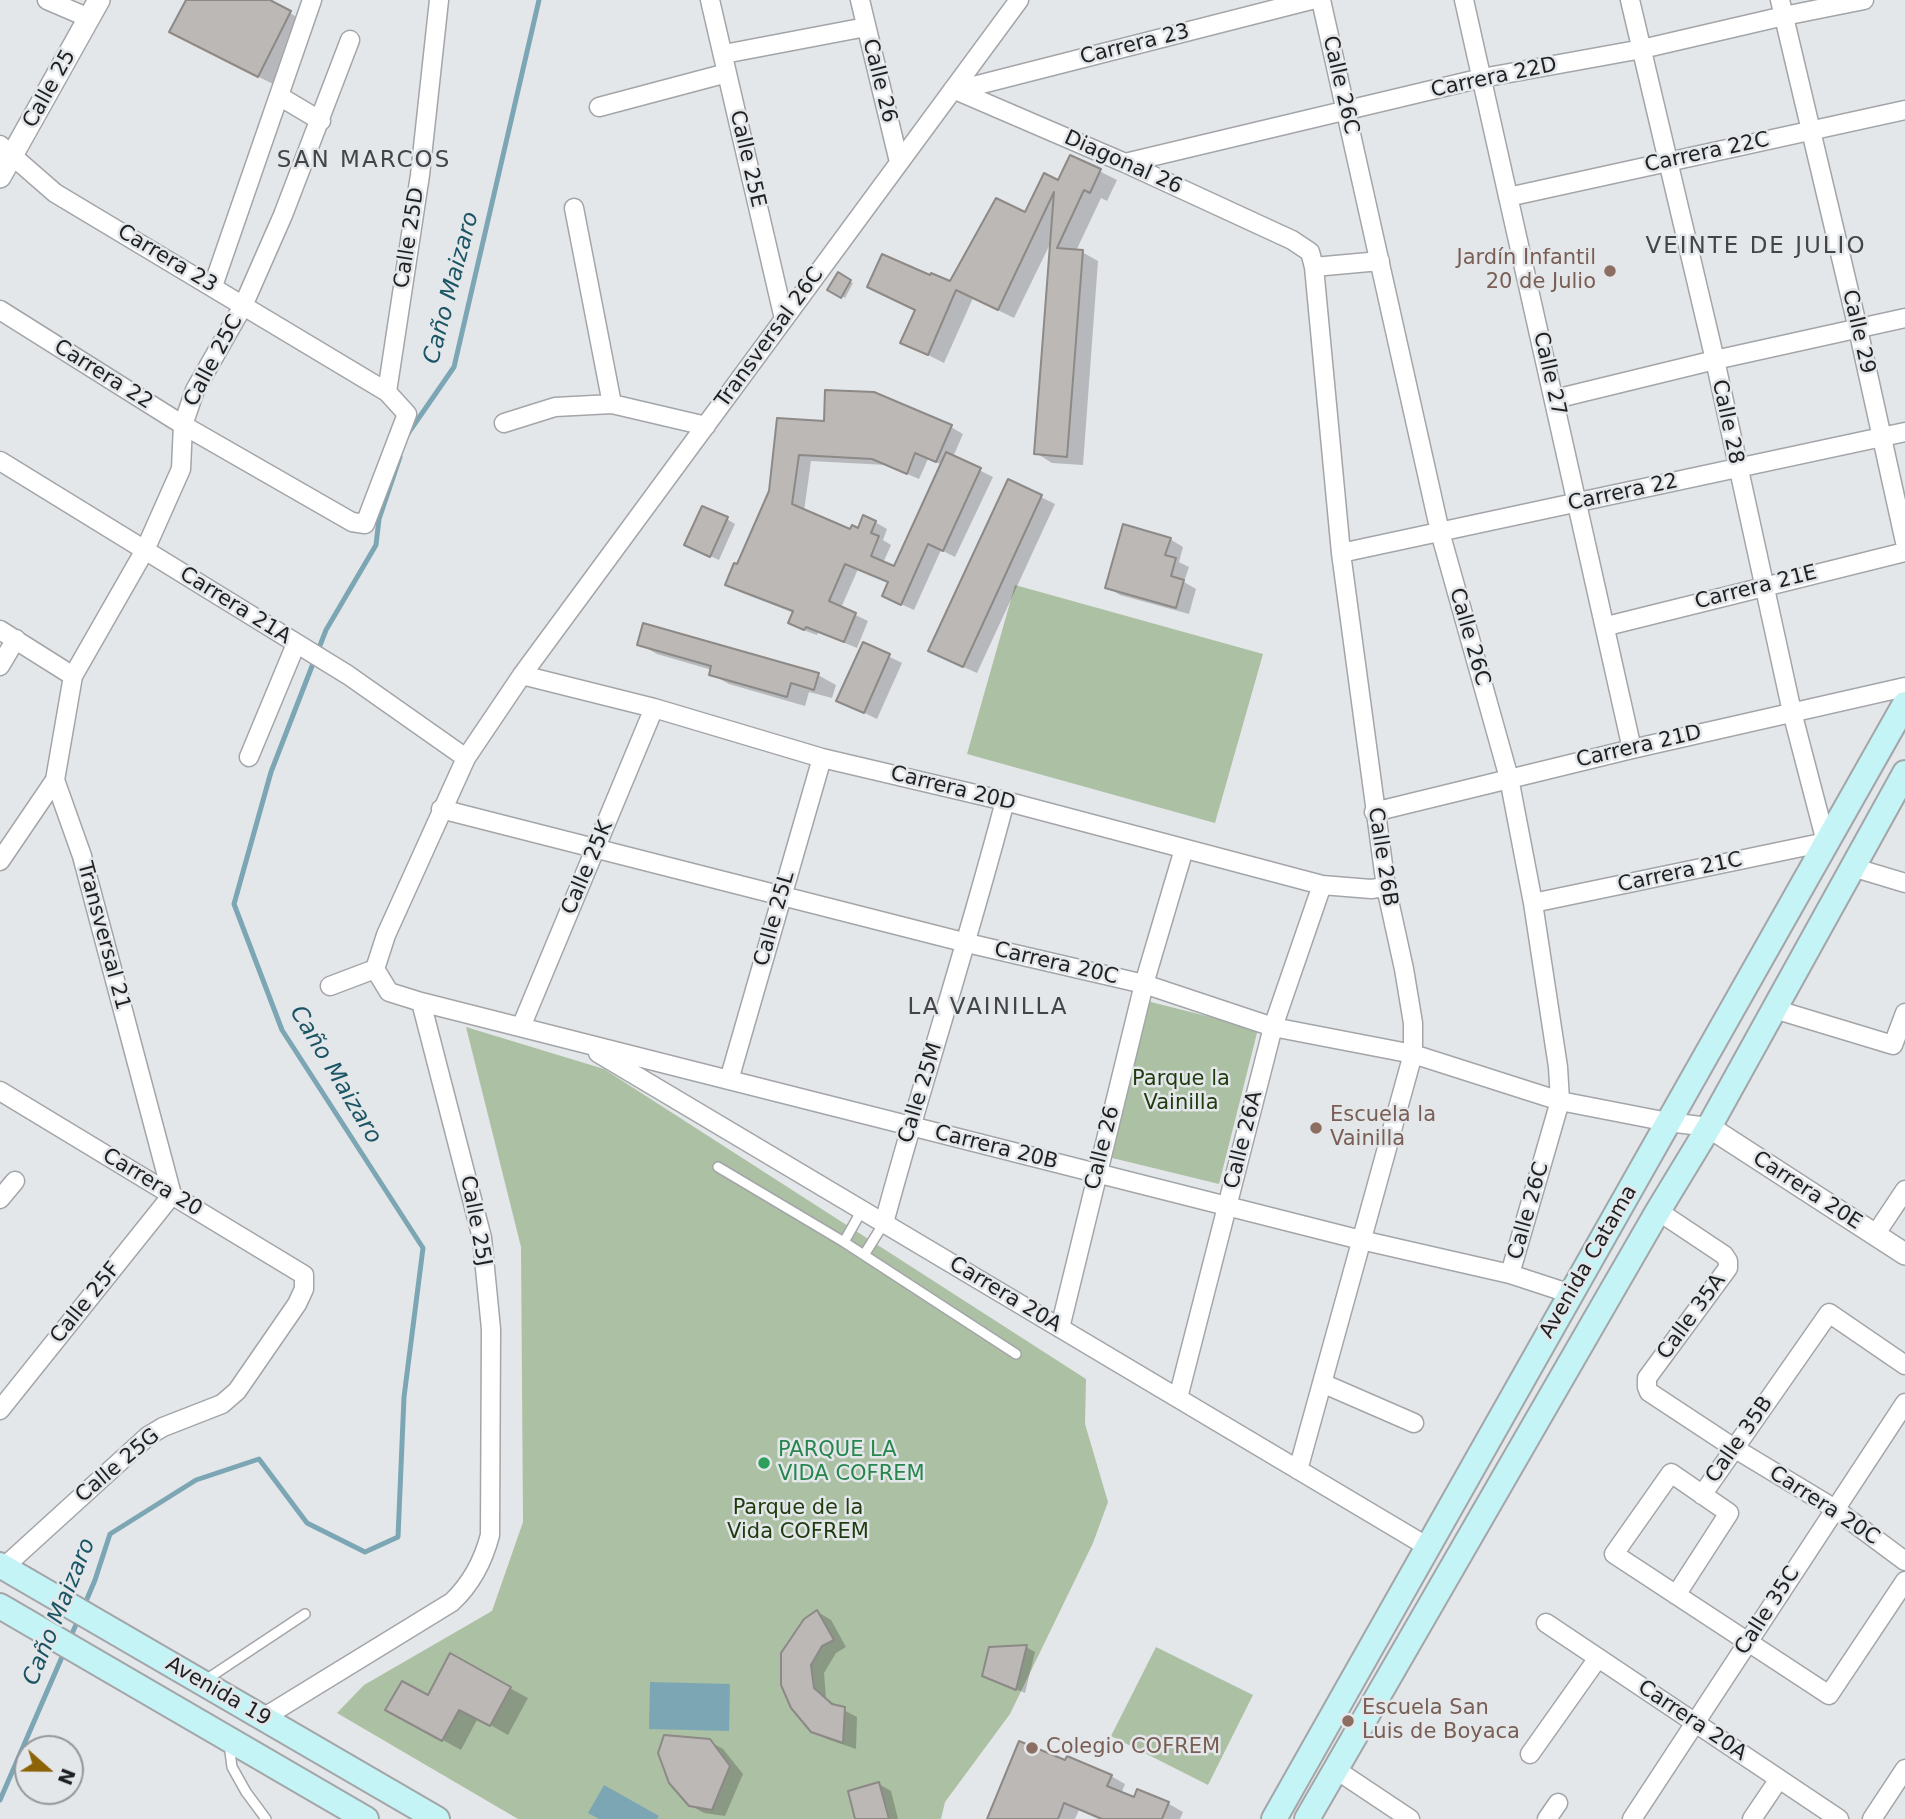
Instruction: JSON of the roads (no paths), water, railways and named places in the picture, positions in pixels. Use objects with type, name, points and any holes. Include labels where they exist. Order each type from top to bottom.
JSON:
[{"type":"main road","name":"Avenida Catama","points":[[1274,1819],[1905,705]]},
{"type":"main road","name":"Avenida Catama","points":[[1307,1819],[1709,1127],[1905,773]]},
{"type":"main road","name":"Avenida 19","points":[[2,1566],[437,1819]]},
{"type":"main road","name":"Avenida 19","points":[[9,1611],[366,1819]]},
{"type":"street","points":[[47,0],[94,9]]},
{"type":"street","name":"Calle 25C","points":[[213,286],[312,0]]},
{"type":"street","name":"Calle 25D","points":[[387,392],[420,175],[439,0]]},
{"type":"street","name":"Calle 25E","points":[[710,0],[784,319]]},
{"type":"street","name":"Calle 26","points":[[860,0],[899,162]]},
{"type":"street","name":"Transversal 26C","points":[[522,675],[899,162],[956,90],[1019,0]]},
{"type":"street","name":"Carrera 23","points":[[956,90],[1311,0]]},
{"type":"street","name":"Calle 26C","points":[[1321,0],[1440,532],[1509,778],[1533,903],[1558,1067],[1560,1101],[1510,1274]]},
{"type":"street","name":"Calle 27","points":[[1464,0],[1632,749]]},
{"type":"street","name":"Calle 28","points":[[1630,0],[1793,712],[1826,842]]},
{"type":"street","name":"Carrera 22D","points":[[1125,163],[1482,78],[1642,49],[1782,8],[1864,0]]},
{"type":"street","name":"Calle 29","points":[[1782,8],[1905,542]]},
{"type":"street","name":"Calle 25","points":[[0,177],[7,150],[94,9]]},
{"type":"street","points":[[724,54],[866,27]]},
{"type":"street","name":"Calle 25C","points":[[73,676],[145,550],[181,469],[183,425],[195,390],[243,306],[321,121],[350,40]]},
{"type":"street","points":[[599,107],[727,73]]},
{"type":"street","name":"Diagonal 26","points":[[956,90],[1125,163],[1292,240],[1310,252],[1314,267]]},
{"type":"street","points":[[279,96],[321,121]]},
{"type":"street","name":"Carrera 22C","points":[[1508,197],[1905,110]]},
{"type":"street","name":"Carrera 23","points":[[7,150],[55,193],[387,392],[407,414],[365,524],[352,522]]},
{"type":"street","points":[[575,208],[612,404]]},
{"type":"street","points":[[1314,267],[1380,261]]},
{"type":"street","name":"Calle 26B","points":[[1298,1470],[1413,1054],[1413,1023],[1385,887],[1341,553],[1314,267]]},
{"type":"street","name":"Carrera 22","points":[[0,310],[183,425],[352,522]]},
{"type":"street","points":[[1555,399],[1714,360],[1905,318]]},
{"type":"street","points":[[504,423],[555,407],[612,404],[705,426]]},
{"type":"street","name":"Carrera 22","points":[[1341,553],[1905,432]]},
{"type":"street","name":"Carrera 21A","points":[[0,461],[348,675],[466,758]]},
{"type":"street","name":"Carrera 21E","points":[[1606,626],[1905,552]]},
{"type":"street","points":[[0,630],[73,676]]},
{"type":"street","points":[[0,666],[16,639]]},
{"type":"street","points":[[249,757],[302,647]]},
{"type":"street","points":[[421,1002],[389,992],[375,969],[386,935],[466,758],[522,675]]},
{"type":"street","name":"Carrera 20D","points":[[522,675],[654,708],[822,758],[1005,801],[1322,885],[1371,889],[1385,887]]},
{"type":"street","name":"Transversal 21","points":[[73,676],[55,780],[82,856],[172,1195]]},
{"type":"street","name":"Carrera 21D","points":[[1374,812],[1632,749],[1905,687]]},
{"type":"street","name":"Calle 25K","points":[[522,1027],[654,708]]},
{"type":"street","name":"Calle 25L","points":[[729,1080],[822,758]]},
{"type":"street","points":[[0,861],[55,780]]},
{"type":"street","name":"Calle 25M","points":[[884,1223],[910,1126],[967,943],[1005,801]]},
{"type":"street","name":"Carrera 20C","points":[[441,809],[597,847],[781,897],[1144,984],[1273,1027],[1413,1054],[1560,1101],[1668,1122],[1709,1127]]},
{"type":"street","name":"Carrera 21C","points":[[1533,903],[1826,842]]},
{"type":"street","name":"Calle 26","points":[[1060,1328],[1144,984],[1184,849]]},
{"type":"street","points":[[1852,867],[1905,883]]},
{"type":"street","name":"Calle 26A","points":[[1178,1398],[1273,1027],[1322,885]]},
{"type":"street","points":[[330,986],[375,969]]},
{"type":"street","name":"Carrera 20B","points":[[421,1002],[1361,1240],[1510,1274],[1572,1294]]},
{"type":"street","name":"Calle 25J","points":[[263,1718],[452,1602],[473,1579],[490,1535],[491,1329],[482,1238],[421,1002]]},
{"type":"street","points":[[1774,1009],[1894,1045],[1905,1013]]},
{"type":"street","name":"Carrera 20A","points":[[582,1044],[1428,1547]]},
{"type":"street","name":"Carrera 20","points":[[0,1091],[304,1275]]},
{"type":"street","name":"Carrera 20E","points":[[1709,1127],[1905,1254]]},
{"type":"street","points":[[0,1199],[16,1181]]},
{"type":"street","points":[[1875,1235],[1905,1190]]},
{"type":"street","name":"Calle 25F","points":[[0,1410],[172,1195]]},
{"type":"street","name":"Calle 35A","points":[[1647,1378],[1728,1268],[1724,1255],[1658,1211]]},
{"type":"street","name":"Calle 25G","points":[[2,1566],[148,1436],[163,1427],[222,1404],[237,1391],[297,1304],[304,1289],[304,1275]]},
{"type":"street","name":"Calle 35B","points":[[1676,1595],[1729,1513],[1702,1495],[1829,1313],[1905,1365]]},
{"type":"street","name":"Carrera 20C","points":[[1647,1378],[1649,1392],[1734,1448],[1835,1509],[1905,1560]]},
{"type":"street","points":[[1322,1383],[1414,1423]]},
{"type":"street","name":"Calle 35C","points":[[1632,1819],[1905,1403]]},
{"type":"street","points":[[1702,1495],[1671,1473],[1614,1555],[1829,1695],[1905,1581]]},
{"type":"street","name":"Carrera 20A","points":[[1546,1623],[1839,1819]]},
{"type":"street","points":[[1530,1754],[1598,1658]]},
{"type":"street","points":[[1335,1769],[1410,1819]]},
{"type":"street","points":[[1872,1819],[1905,1769]]},
{"type":"street","points":[[1752,1819],[1779,1779]]},
{"type":"street","points":[[1547,1819],[1558,1803]]},
{"type":"lane","points":[[718,1167],[844,1242],[1016,1354]]},
{"type":"lane","points":[[844,1242],[862,1210]]},
{"type":"lane","points":[[864,1255],[884,1223]]},
{"type":"lane","points":[[202,1683],[305,1614]]},
{"type":"lane","points":[[228,1740],[232,1768],[266,1819]]},
{"type":"water","points":[[650,1682],[730,1684],[729,1731],[649,1729]]},
{"type":"water","points":[[604,1785],[659,1816],[657,1819],[599,1819],[588,1813]]},
{"type":"waterway","name":"Caño Maizaro","points":[[407,435],[454,367],[539,0]]},
{"type":"waterway","name":"Caño Maizaro","points":[[84,1606],[110,1534],[196,1480],[259,1459],[307,1523],[365,1552],[398,1537],[404,1397],[423,1248],[282,1030],[234,904],[271,772],[326,630],[376,545],[379,519],[400,457]]},
{"type":"waterway","name":"Caño Maizaro","points":[[70,1638],[79,1618]]},
{"type":"waterway","name":"Caño Maizaro","points":[[0,1800],[65,1650]]},
{"type":"place","name":"Jardín Infantil 20 de Julio","points":[[1610,271]]},
{"type":"place","name":"Escuela la Vainilla","points":[[1316,1128]]},
{"type":"place","name":"PARQUE LA VIDA COFREM","points":[[764,1463]]},
{"type":"place","name":"Escuela San Luis de Boyaca","points":[[1348,1721]]},
{"type":"place","name":"Colegio COFREM","points":[[1032,1748]]},
{"type":"district","name":"SAN MARCOS","points":[[364,161]]},
{"type":"district","name":"VEINTE DE JULIO","points":[[1756,247]]},
{"type":"district","name":"LA VAINILLA","points":[[988,1008]]},
{"type":"park label","name":"Parque la Vainilla","points":[[1181,1092]]},
{"type":"park label","name":"Parque de la Vida COFREM","points":[[798,1521]]}]
